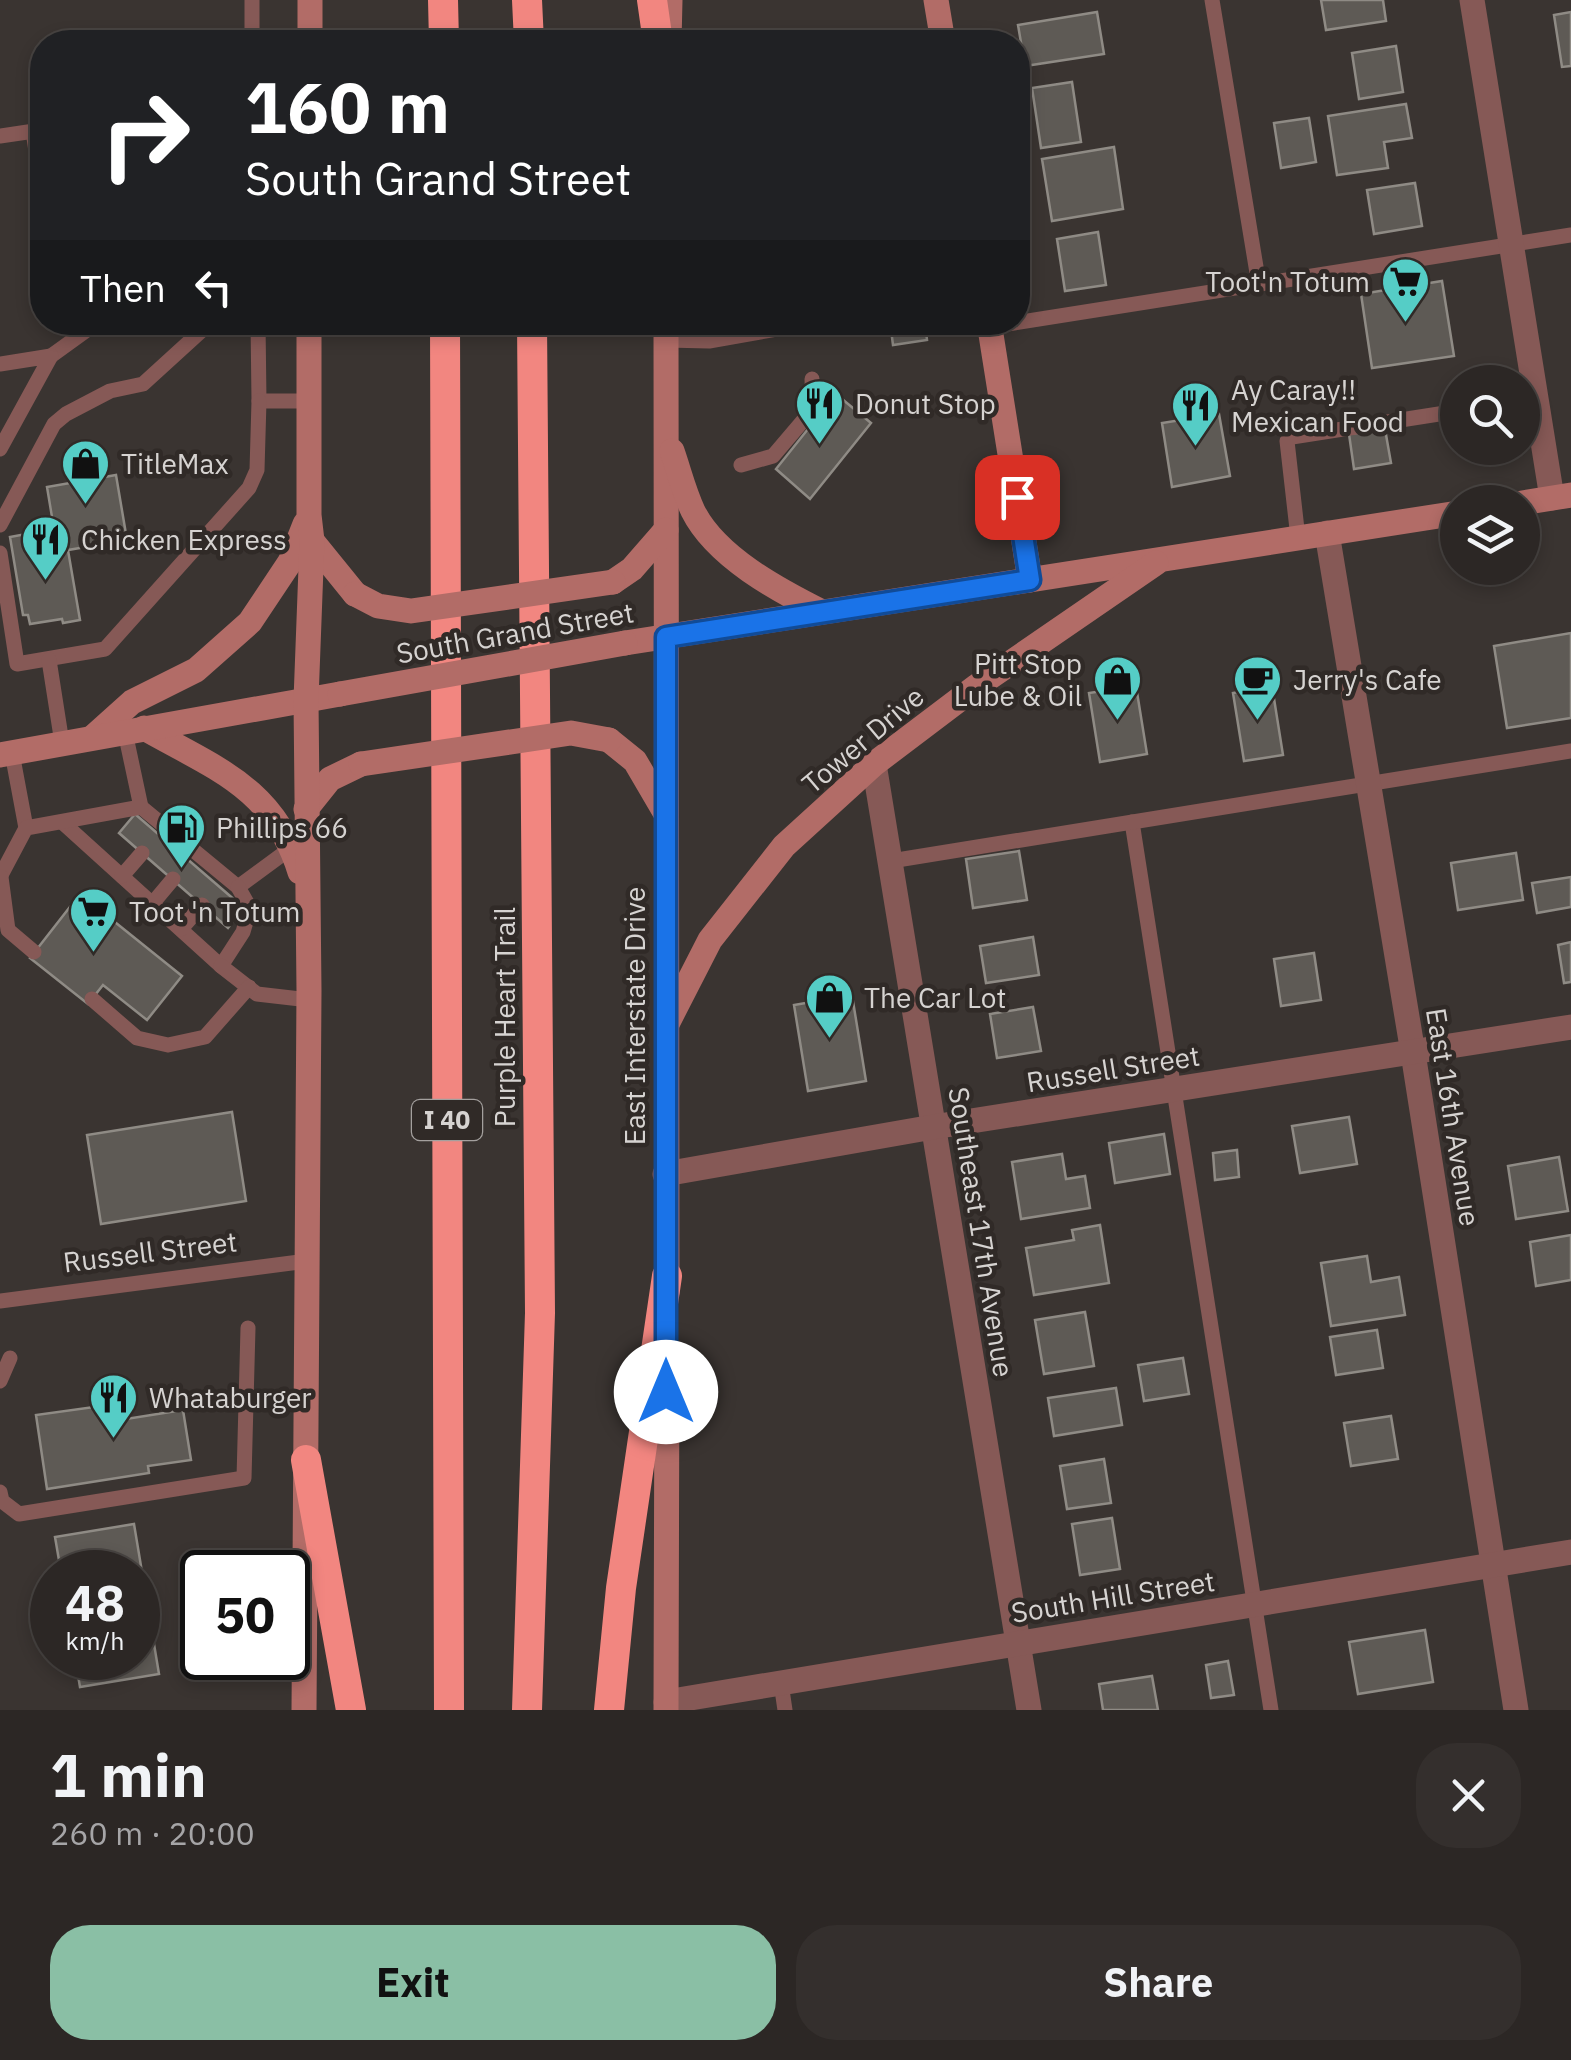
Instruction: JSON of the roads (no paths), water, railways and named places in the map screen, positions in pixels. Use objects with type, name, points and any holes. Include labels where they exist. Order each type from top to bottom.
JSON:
[{"type":"highway","points":[[443,0],[444,30]]},
{"type":"highway","points":[[527,0],[528,30]]},
{"type":"highway","points":[[652,0],[656,30]]},
{"type":"highway","name":"I 40","points":[[445,335],[449,1710]]},
{"type":"highway","name":"Purple Heart Trail","points":[[527,1710],[540,1313],[532,335]]},
{"type":"highway","points":[[609,1710],[621,1588],[667,1276]]},
{"type":"highway","points":[[306,1460],[351,1710]]},
{"type":"main road","points":[[310,0],[310,30]]},
{"type":"main road","points":[[669,30],[670,0]]},
{"type":"main road","points":[[936,0],[941,30]]},
{"type":"main road","points":[[304,1710],[310,335]]},
{"type":"main road","name":"East Interstate Drive","points":[[666,335],[666,1706]]},
{"type":"main road","points":[[991,335],[1030,580]]},
{"type":"main road","points":[[666,435],[694,514],[728,553],[767,584],[822,612]]},
{"type":"main road","name":"South Grand Street","points":[[6,754],[625,643],[1440,516]]},
{"type":"main road","points":[[311,528],[355,594],[378,606],[411,612],[612,582],[632,569],[666,530]]},
{"type":"main road","points":[[93,737],[132,702],[196,670],[250,622],[311,528]]},
{"type":"main road","name":"Tower Drive","points":[[665,1026],[710,940],[784,846],[874,764],[977,686],[1161,560]]},
{"type":"main road","points":[[134,730],[229,773],[266,807],[292,848],[308,898]]},
{"type":"main road","points":[[306,809],[330,779],[361,764],[571,733],[609,740],[634,761],[666,814]]},
{"type":"street","points":[[1472,0],[1511,245],[1525,365]]},
{"type":"street","points":[[1540,433],[1561,497]]},
{"type":"street","name":"East 16th Avenue","points":[[1327,534],[1516,1710]]},
{"type":"street","name":"Southeast 17th Avenue","points":[[874,764],[1029,1710]]},
{"type":"street","name":"Russell Street","points":[[665,1174],[933,1127],[1571,1028]]},
{"type":"street","name":"South Hill Street","points":[[666,1706],[1018,1642],[1571,1552]]},
{"type":"lane","points":[[252,0],[252,30]]},
{"type":"lane","points":[[1212,0],[1259,285]]},
{"type":"lane","points":[[0,136],[30,131]]},
{"type":"lane","points":[[1030,319],[1571,235]]},
{"type":"lane","points":[[0,448],[51,356],[80,335]]},
{"type":"lane","points":[[0,525],[54,424],[110,391],[143,384],[197,335]]},
{"type":"lane","points":[[0,553],[17,664],[104,649],[249,488],[257,470],[258,335]]},
{"type":"lane","points":[[682,335],[710,340],[740,335]]},
{"type":"lane","points":[[0,364],[51,356]]},
{"type":"lane","points":[[741,465],[773,456],[813,409],[812,379]]},
{"type":"lane","points":[[258,401],[310,401]]},
{"type":"lane","points":[[1298,538],[1287,441],[1292,437],[1440,414]]},
{"type":"lane","points":[[49,660],[62,744]]},
{"type":"lane","points":[[134,730],[141,807],[250,908],[243,932],[222,966]]},
{"type":"lane","points":[[891,861],[1571,751]]},
{"type":"lane","points":[[6,754],[26,828],[0,877],[8,930],[34,952]]},
{"type":"lane","points":[[26,828],[141,807]]},
{"type":"lane","points":[[62,822],[258,994],[309,1000]]},
{"type":"lane","points":[[1132,822],[1271,1710]]},
{"type":"lane","points":[[228,884],[292,848]]},
{"type":"lane","points":[[122,876],[142,853]]},
{"type":"lane","points":[[152,904],[172,880]]},
{"type":"lane","points":[[182,929],[202,906]]},
{"type":"lane","points":[[92,999],[137,1038],[168,1044],[205,1036],[249,987]]},
{"type":"lane","name":"Russell Street","points":[[0,1301],[307,1262]]},
{"type":"lane","points":[[0,1492],[2,1502],[19,1514],[244,1478],[248,1328]]},
{"type":"lane","points":[[0,1381],[10,1358]]},
{"type":"lane","points":[[780,1683],[785,1710]]},
{"type":"place","name":"Toot'n Totum","points":[[1405,324]]},
{"type":"place","name":"Donut Stop","points":[[820,446]]},
{"type":"place","name":"Ay Caray!! Mexican Food","points":[[1196,448]]},
{"type":"place","name":"TitleMax","points":[[86,506]]},
{"type":"place","name":"Chicken Express","points":[[46,582]]},
{"type":"place","name":"Pitt Stop Lube & Oil","points":[[1117,722]]},
{"type":"place","name":"Jerry's Cafe","points":[[1258,722]]},
{"type":"place","name":"Phillips 66","points":[[181,870]]},
{"type":"place","name":"Toot 'n Totum","points":[[94,954]]},
{"type":"place","name":"The Car Lot","points":[[829,1040]]},
{"type":"place","name":"Whataburger","points":[[114,1440]]}]
